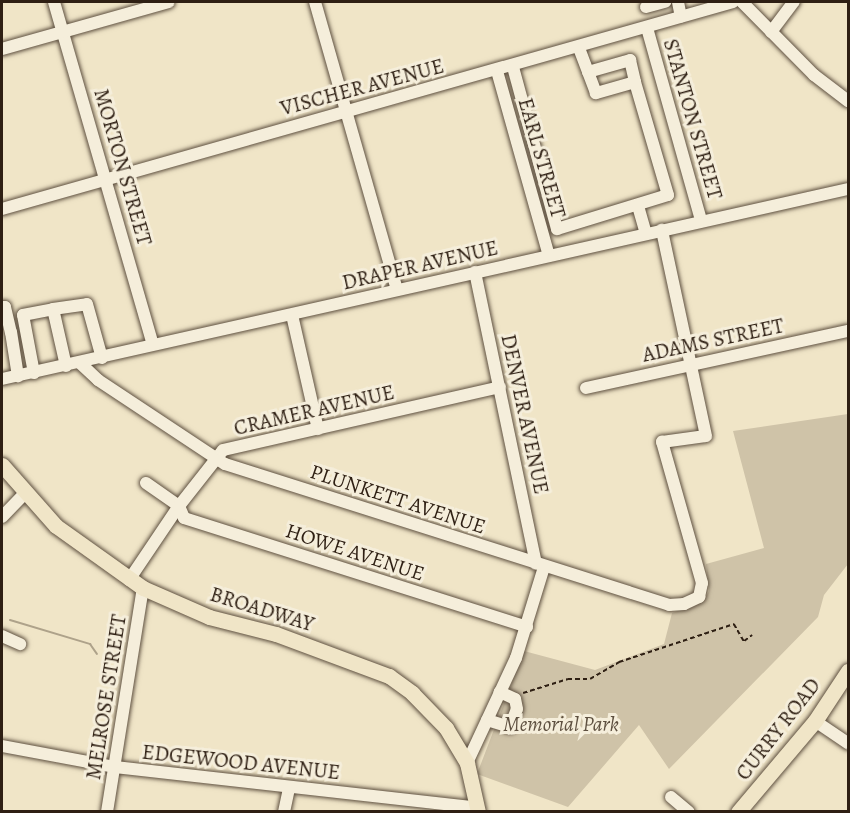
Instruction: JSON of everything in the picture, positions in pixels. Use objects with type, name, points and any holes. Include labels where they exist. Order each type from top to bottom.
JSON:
[{"type":"main road","name":"BROADWAY","points":[[2,465],[24,494],[56,526],[143,588],[209,616],[276,634],[389,676],[427,707],[467,763],[478,809]]},
{"type":"main road","name":"CURRY ROAD","points":[[738,812],[815,721],[849,671]]},
{"type":"street","name":"MORTON STREET","points":[[54,2],[153,344]]},
{"type":"street","points":[[2,49],[169,2]]},
{"type":"street","points":[[315,2],[339,74],[346,111],[397,289]]},
{"type":"street","points":[[646,7],[664,2]]},
{"type":"street","points":[[680,2],[681,17]]},
{"type":"street","name":"VISCHER AVENUE","points":[[2,209],[346,111],[579,48],[681,17],[702,6],[733,2]]},
{"type":"street","points":[[742,2],[771,32],[849,101]]},
{"type":"street","points":[[771,32],[794,2]]},
{"type":"street","name":"STANTON STREET","points":[[647,28],[701,220]]},
{"type":"street","points":[[579,48],[596,93],[635,82]]},
{"type":"street","points":[[513,67],[557,229],[668,195],[630,60],[588,72]]},
{"type":"street","name":"EARL STREET","points":[[497,71],[549,256]]},
{"type":"street","name":"DRAPER AVENUE","points":[[2,379],[292,315],[701,220],[849,189]]},
{"type":"street","points":[[638,206],[646,234]]},
{"type":"street","points":[[662,230],[689,364]]},
{"type":"street","name":"DENVER AVENUE","points":[[467,763],[527,627],[540,565],[475,272]]},
{"type":"street","points":[[34,373],[23,315],[87,304],[102,358]]},
{"type":"street","points":[[2,307],[5,307],[11,332],[18,376]]},
{"type":"street","points":[[53,309],[66,366]]},
{"type":"street","points":[[292,315],[318,429]]},
{"type":"street","name":"ADAMS STREET","points":[[586,388],[849,331]]},
{"type":"street","name":"PLUNKETT AVENUE","points":[[80,363],[98,380],[225,464],[669,606],[699,597],[702,583],[663,442],[706,436],[689,364]]},
{"type":"street","name":"CRAMER AVENUE","points":[[129,580],[179,506],[215,457],[223,450],[500,387]]},
{"type":"street","points":[[146,483],[179,506]]},
{"type":"street","points":[[2,517],[24,494]]},
{"type":"street","name":"HOWE AVENUE","points":[[179,506],[183,518],[527,627]]},
{"type":"street","name":"MELROSE STREET","points":[[107,812],[143,588]]},
{"type":"street","points":[[2,636],[20,644]]},
{"type":"street","points":[[487,720],[510,728],[517,709],[515,699],[500,692]]},
{"type":"street","points":[[815,721],[849,743]]},
{"type":"street","name":"EDGEWOOD AVENUE","points":[[2,746],[116,767],[478,809]]},
{"type":"street","points":[[284,812],[289,788]]},
{"type":"street","points":[[671,797],[689,812]]},
{"type":"path","points":[[515,699],[525,691],[568,679],[590,679],[619,662],[734,624],[744,641],[752,635]]},
{"type":"green space","name":"Memorial Park","points":[[848,414],[848,564],[824,595],[818,617],[669,769],[639,725],[568,807],[477,774],[524,651],[595,670],[664,644],[672,613],[703,602],[709,591],[706,564],[764,548],[733,431]]},
{"type":"waterway","points":[[10,620],[90,644],[97,654]]}]
